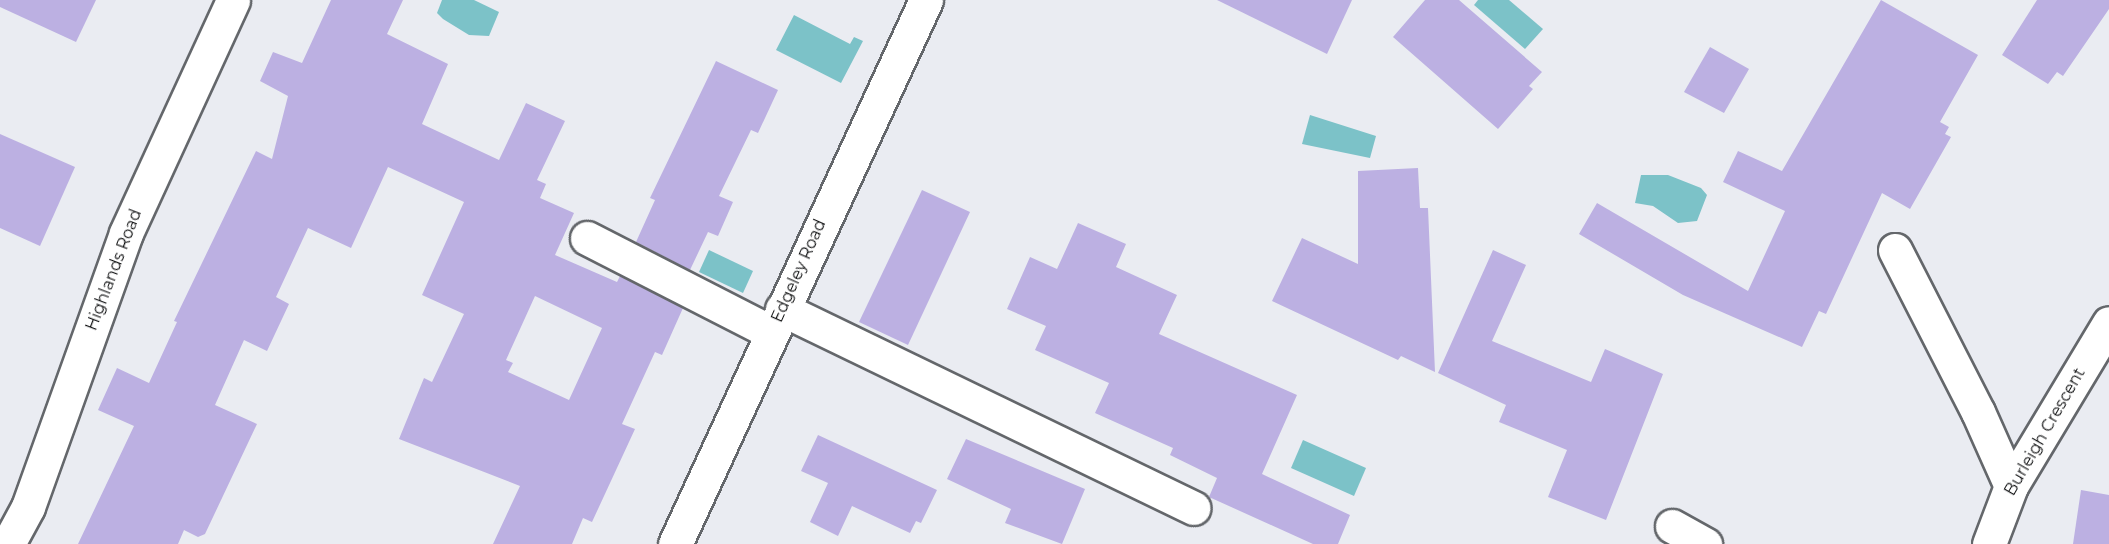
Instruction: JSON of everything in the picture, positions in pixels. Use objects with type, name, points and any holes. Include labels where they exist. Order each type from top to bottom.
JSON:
[{"type":"street","name":"Highlands Road","points":[[8,544],[28,507],[126,233],[233,0]]},
{"type":"street","name":"Edgeley Road","points":[[675,544],[776,320],[926,0]]},
{"type":"street","points":[[587,238],[776,320],[1193,508]]},
{"type":"street","points":[[1894,250],[1978,412],[2011,486]]},
{"type":"street","name":"Burleigh Crescent","points":[[1989,544],[2011,486],[2109,323]]},
{"type":"street","points":[[1672,526],[1705,544]]},
{"type":"water","points":[[442,0],[474,0],[499,12],[489,36],[469,35],[443,19],[437,13]]},
{"type":"water","points":[[1478,0],[1509,0],[1543,29],[1525,49],[1474,5]]},
{"type":"water","points":[[794,15],[850,44],[854,37],[863,41],[841,83],[776,50]]},
{"type":"water","points":[[1310,115],[1376,136],[1370,158],[1302,144]]},
{"type":"water","points":[[1641,175],[1668,175],[1701,188],[1707,195],[1697,221],[1678,223],[1653,206],[1635,203]]},
{"type":"water","points":[[709,250],[753,271],[743,293],[699,272]]},
{"type":"water","points":[[1303,440],[1366,468],[1354,496],[1291,468]]},
{"type":"building","points":[[0,0],[96,0],[76,42],[0,7]]},
{"type":"building","points":[[331,0],[403,0],[387,34],[448,64],[422,124],[499,160],[526,103],[565,121],[537,180],[546,184],[540,198],[574,213],[555,255],[617,282],[620,276],[683,308],[662,355],[655,352],[622,424],[635,429],[592,522],[583,518],[572,544],[493,544],[520,486],[399,439],[424,378],[432,382],[464,314],[422,295],[464,202],[388,167],[351,248],[308,228],[276,297],[289,304],[267,351],[244,340],[215,405],[257,424],[205,534],[198,537],[184,530],[178,544],[78,544],[134,426],[98,410],[117,368],[149,383],[177,322],[174,321],[256,151],[272,159],[288,96],[260,81],[273,52],[302,63]],"holes":[[[535,296],[602,328],[569,400],[508,372],[513,363],[506,360]]]},
{"type":"building","points":[[1217,0],[1352,0],[1327,54]]},
{"type":"building","points":[[1425,0],[1459,0],[1542,72],[1529,86],[1533,89],[1498,129],[1393,37]]},
{"type":"building","points":[[1881,0],[1978,55],[1940,122],[1949,127],[1945,134],[1951,137],[1910,209],[1882,193],[1826,314],[1819,311],[1802,347],[1683,295],[1579,234],[1597,203],[1748,291],[1785,211],[1723,182],[1738,151],[1782,171]]},
{"type":"building","points":[[2037,0],[2109,0],[2109,9],[2063,76],[2057,72],[2048,84],[2002,55]]},
{"type":"building","points":[[1710,47],[1749,69],[1724,113],[1684,92]]},
{"type":"building","points":[[716,61],[778,90],[758,133],[751,130],[719,196],[733,202],[718,236],[708,232],[690,270],[636,242],[655,200],[650,198]]},
{"type":"building","points":[[0,134],[75,167],[40,246],[0,228]]},
{"type":"building","points":[[1418,168],[1420,208],[1428,208],[1435,372],[1401,356],[1398,360],[1272,301],[1302,238],[1358,264],[1358,171]]},
{"type":"building","points":[[922,190],[970,212],[908,345],[859,322]]},
{"type":"building","points":[[1078,223],[1126,244],[1116,267],[1177,295],[1159,334],[1297,395],[1262,474],[1350,515],[1338,544],[1313,544],[1209,497],[1217,478],[1170,455],[1173,448],[1095,413],[1109,383],[1035,350],[1046,326],[1007,309],[1030,257],[1057,269]]},
{"type":"building","points":[[1493,250],[1526,265],[1492,341],[1591,382],[1605,349],[1663,374],[1606,520],[1548,497],[1567,450],[1499,422],[1506,405],[1438,373]]},
{"type":"building","points":[[818,435],[937,490],[921,523],[916,521],[910,533],[852,506],[838,536],[810,522],[828,483],[801,471]]},
{"type":"building","points":[[966,439],[1085,489],[1062,544],[1005,523],[1011,509],[947,479]]},
{"type":"building","points":[[2081,490],[2109,495],[2109,544],[2073,544]]}]
